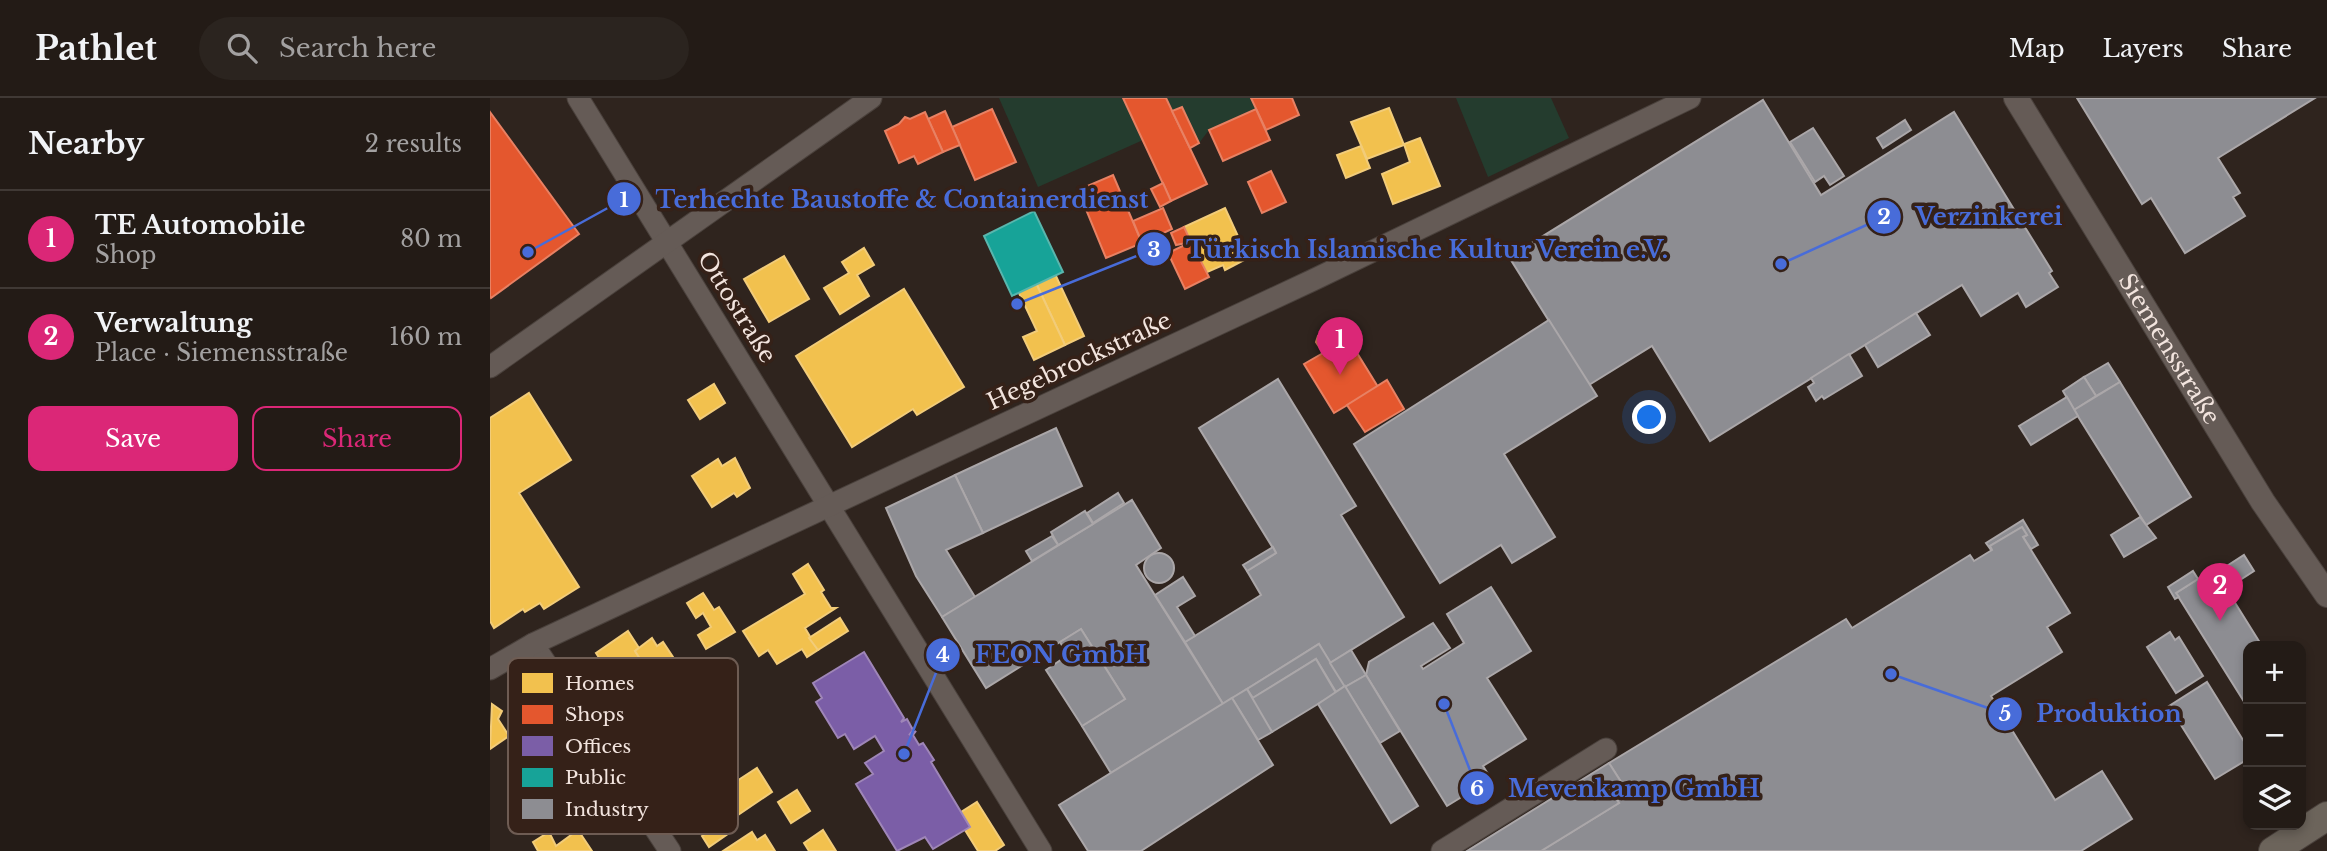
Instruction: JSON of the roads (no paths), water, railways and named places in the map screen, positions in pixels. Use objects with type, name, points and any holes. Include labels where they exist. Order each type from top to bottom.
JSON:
[{"type":"main road","points":[[2273,851],[2327,816]]},
{"type":"street","name":"Ottostraße","points":[[578,98],[1041,851]]},
{"type":"street","points":[[490,367],[872,98]]},
{"type":"street","name":"Hegebrockstraße","points":[[510,658],[1313,280],[1690,98]]},
{"type":"street","name":"Siemensstraße","points":[[2017,98],[2263,502],[2327,595]]},
{"type":"street","points":[[533,645],[542,658]]},
{"type":"street","name":"Hegebrockstraße","points":[[490,669],[508,659]]},
{"type":"street","points":[[1442,851],[1606,749]]},
{"type":"street","points":[[659,834],[670,851]]},
{"type":"place","name":"Terhechte Baustoffe & Containerdienst","points":[[528,252]]},
{"type":"place","name":"Verzinkerei","points":[[1781,264]]},
{"type":"place","name":"Türkisch Islamische Kultur Verein e.V.","points":[[1017,304]]},
{"type":"place","name":"TE Automobile","points":[[1340,375]]},
{"type":"place","name":"Verwaltung","points":[[2220,621]]},
{"type":"place","name":"Produktion","points":[[1891,674]]},
{"type":"place","name":"Mevenkamp GmbH","points":[[1444,704]]},
{"type":"place","name":"FEON GmbH","points":[[904,754]]}]
